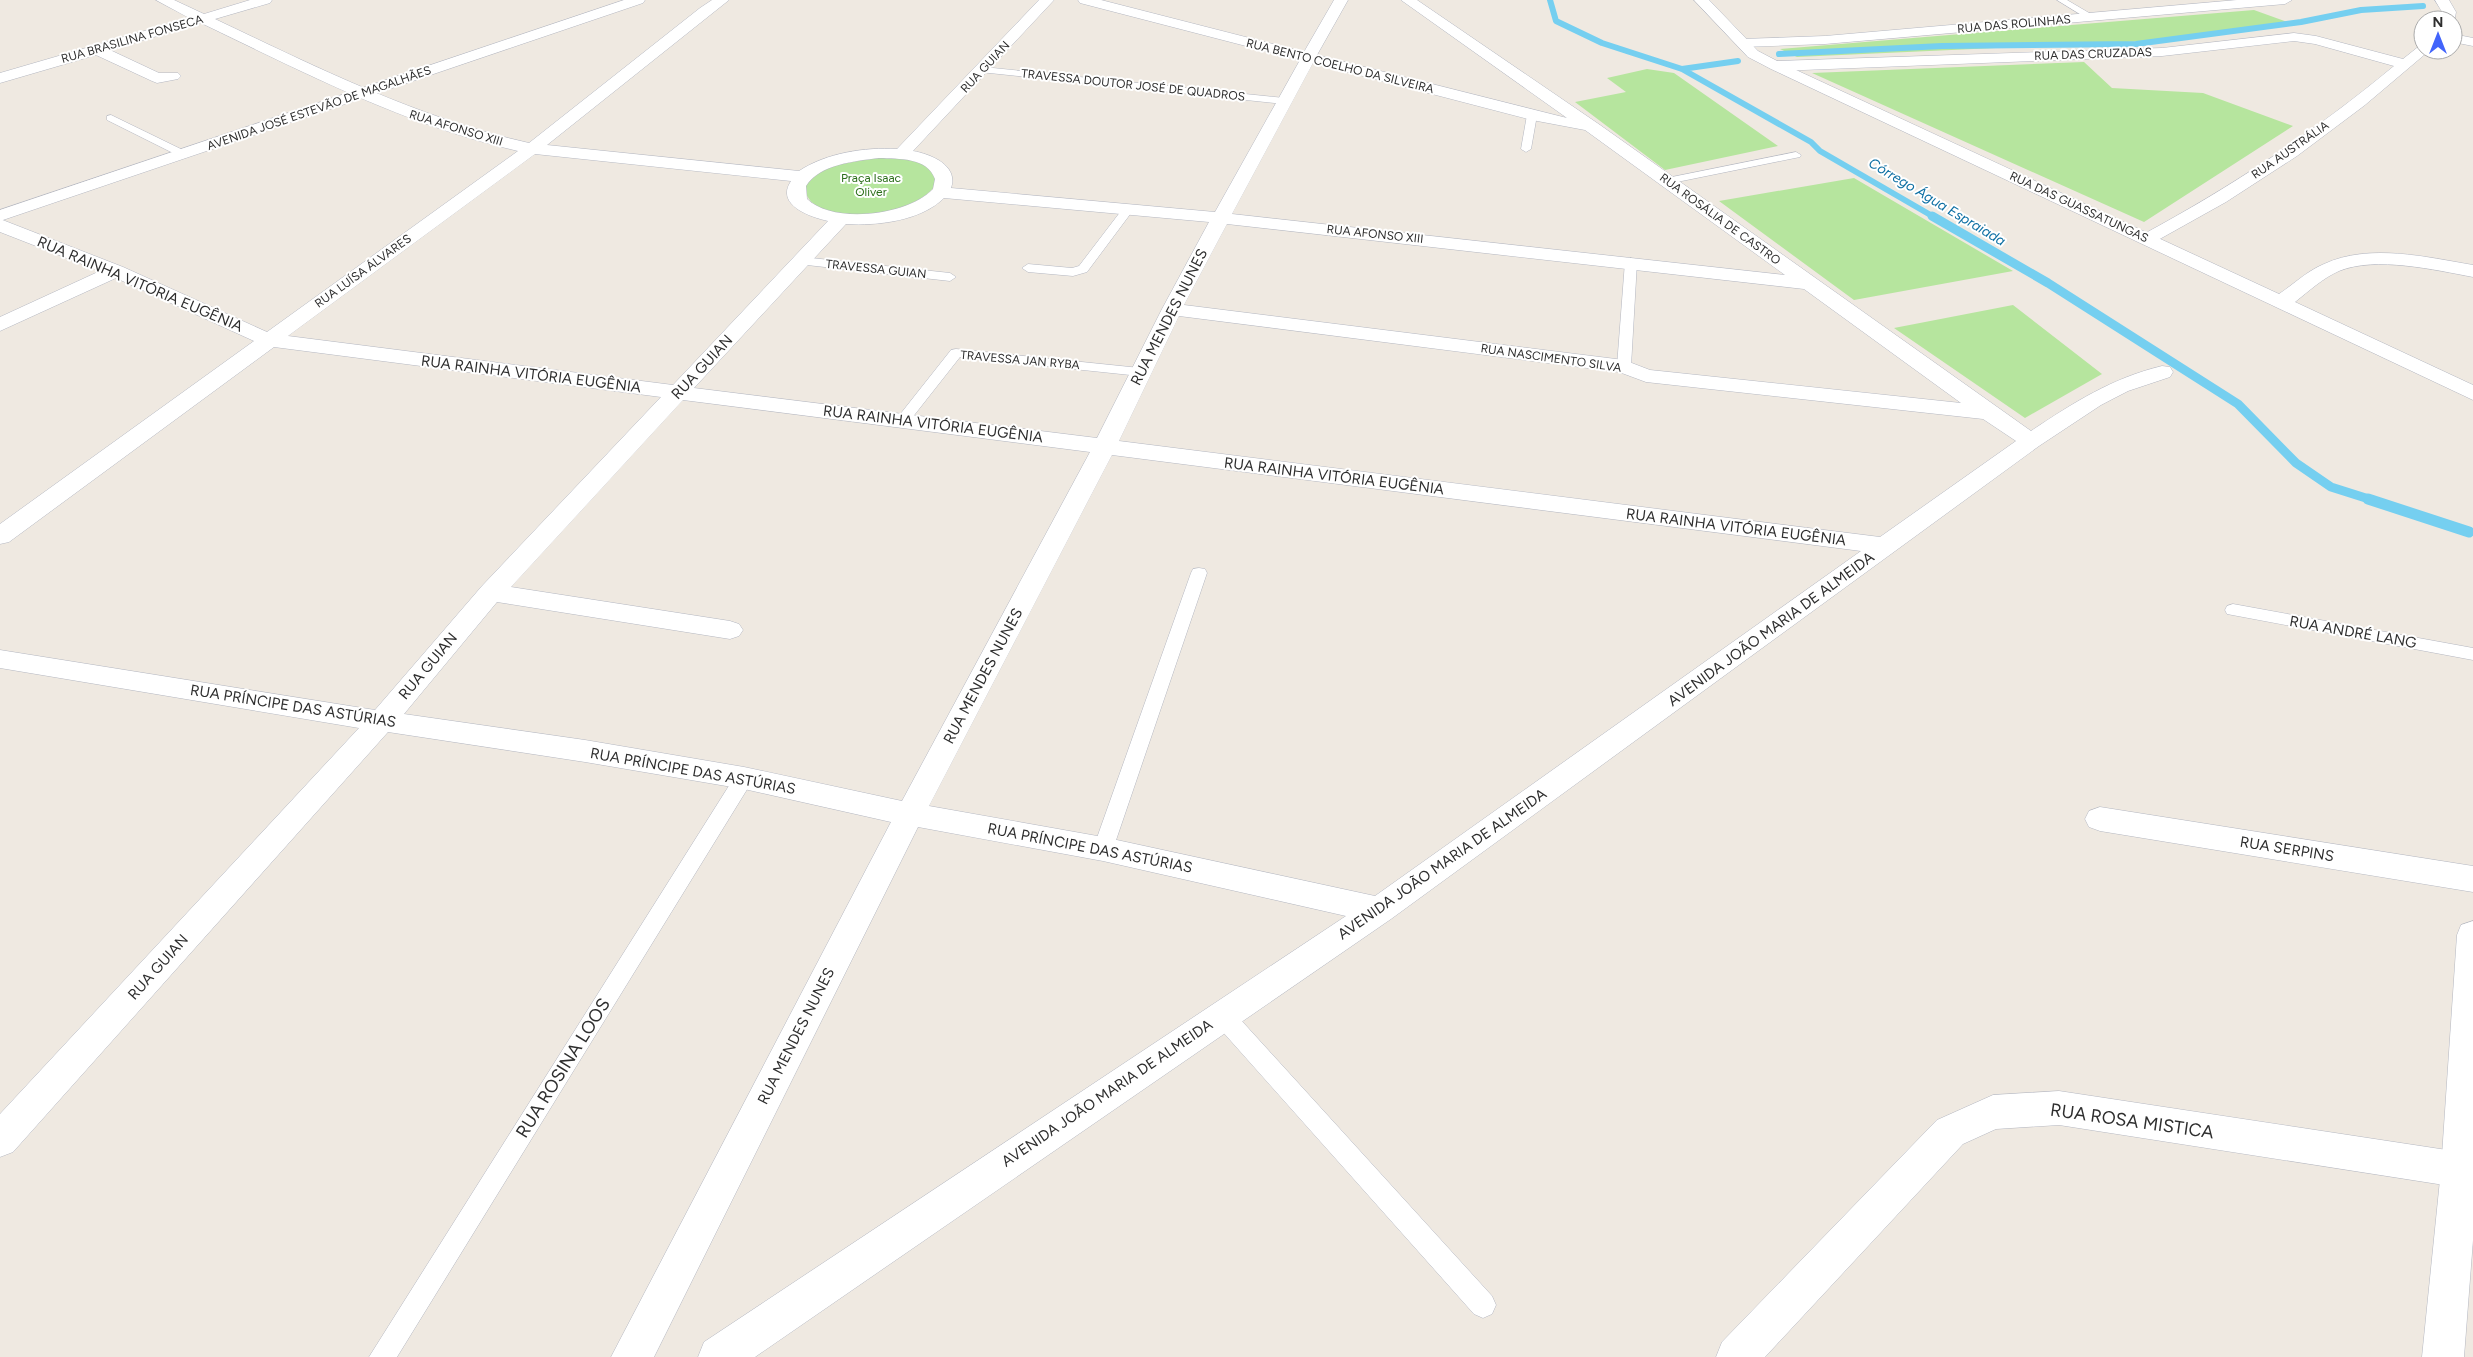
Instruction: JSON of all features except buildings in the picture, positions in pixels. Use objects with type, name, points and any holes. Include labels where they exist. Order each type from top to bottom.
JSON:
[{"type":"street","name":"RUA AFONSO XIII","points":[[162,0],[360,94],[454,130],[492,142],[532,149],[803,177]]},
{"type":"street","name":"RUA BRASILINA FONSECA","points":[[0,78],[265,0]]},
{"type":"street","name":"AVENIDA JOSÉ ESTEVÃO DE MAGALHÃES","points":[[0,216],[638,0]]},
{"type":"street","name":"RUA LUÍSA ÁLVARES","points":[[0,536],[532,149],[705,11],[722,0]]},
{"type":"street","name":"RUA GUIAN","points":[[901,154],[983,70],[1047,0]]},
{"type":"street","name":"RUA BENTO COELHO DA SILVEIRA","points":[[1086,0],[1532,115],[1594,129]]},
{"type":"street","name":"RUA MENDES NUNES","points":[[632,1357],[910,814],[1105,446],[1172,309],[1284,101],[1342,0]]},
{"type":"street","name":"RUA ROSÁLIA DE CASTRO","points":[[1408,0],[1594,129],[1988,413],[2031,441]]},
{"type":"street","name":"RUA DAS GUASSATUNGAS","points":[[1701,0],[1754,54],[1776,66],[2149,239],[2473,393]]},
{"type":"street","name":"RUA DAS ROLINHAS","points":[[1742,43],[1825,40],[2285,0]]},
{"type":"street","name":"RUA DAS CRUZADAS","points":[[1776,66],[2162,52],[2294,37],[2316,40],[2406,65]]},
{"type":"street","points":[[96,49],[158,78],[173,76]]},
{"type":"street","name":"RUA AUSTRÁLIA","points":[[2149,239],[2227,195],[2413,59]]},
{"type":"street","points":[[879,153],[901,154],[919,157],[934,164],[943,172],[945,182],[940,192],[928,202],[896,214],[864,219],[841,218],[820,214],[805,207],[797,198],[796,188],[803,177],[816,168],[834,160],[879,153]]},
{"type":"street","name":"RUA AFONSO XIII","points":[[940,192],[1220,218],[1631,262],[1810,284]]},
{"type":"street","name":"RUA GUIAN","points":[[0,1140],[382,721],[491,592],[841,218]]},
{"type":"street","name":"RUA RAINHA VITÓRIA EUGÊNIA","points":[[0,225],[116,271],[268,340],[1886,546]]},
{"type":"street","points":[[2281,302],[2316,276],[2333,267],[2350,262],[2400,261],[2473,271]]},
{"type":"street","points":[[0,325],[116,271]]},
{"type":"street","name":"RUA NASCIMENTO SILVA","points":[[1172,309],[1624,366],[1646,376],[1988,413]]},
{"type":"street","name":"AVENIDA JOÃO MARIA DE ALMEIDA","points":[[719,1357],[1222,1015],[1380,910],[2031,441],[2093,400],[2120,386],[2162,372]]},
{"type":"street","points":[[491,592],[730,630]]},
{"type":"street","name":"RUA PRÍNCIPE DAS ASTÚRIAS","points":[[0,659],[382,721],[585,751],[744,778],[910,814],[1103,849],[1380,910]]},
{"type":"street","name":"RUA SERPINS","points":[[2100,820],[2473,879]]},
{"type":"street","points":[[2443,1357],[2467,1173],[2473,935]]},
{"type":"street","name":"RUA ROSA MISTICA","points":[[1737,1357],[1950,1132],[1993,1112],[2059,1108],[2467,1173]]},
{"type":"lane","points":[[2061,0],[2091,17]]},
{"type":"lane","name":"TRAVESSA DOUTOR JOSÉ DE QUADROS","points":[[983,70],[1284,101]]},
{"type":"lane","points":[[1526,149],[1532,115]]},
{"type":"lane","points":[[111,118],[183,154]]},
{"type":"lane","points":[[1667,181],[1796,155]]},
{"type":"lane","points":[[1028,268],[1073,272],[1084,269],[1128,209]]},
{"type":"lane","name":"TRAVESSA GUIAN","points":[[802,261],[950,277]]},
{"type":"lane","points":[[1624,366],[1631,262]]},
{"type":"lane","name":"TRAVESSA JAN RYBA","points":[[903,420],[956,353],[1140,372]]},
{"type":"lane","points":[[1103,849],[1199,573]]},
{"type":"lane","name":"RUA ANDRÉ LANG","points":[[2233,610],[2473,654]]},
{"type":"lane","name":"RUA ROSINA LOOS","points":[[382,1357],[744,778]]},
{"type":"lane","points":[[1222,1015],[1483,1305]]},
{"type":"green space","points":[[2254,10],[2296,25],[2170,40],[1797,57],[1780,49]]},
{"type":"green space","points":[[2084,62],[2112,88],[2203,93],[2293,126],[2144,222],[1812,73]]},
{"type":"green space","points":[[1647,69],[1674,73],[1778,146],[1665,170],[1575,102],[1626,92],[1607,78]]},
{"type":"green space","name":"Praça Isaac Oliver","points":[[890,155],[926,163],[938,181],[927,194],[909,204],[887,211],[841,214],[822,209],[809,199],[805,185],[826,167]]},
{"type":"green space","points":[[1854,178],[2013,271],[1854,300],[1719,201]]},
{"type":"green space","points":[[2013,305],[2102,374],[2025,418],[1894,328]]},
{"type":"waterway","name":"Córrego Água Espraiada","points":[[1550,0],[1556,21],[1602,43],[1682,69]]},
{"type":"waterway","points":[[1779,54],[1942,46],[2136,44],[2301,22],[2361,10],[2423,6]]},
{"type":"waterway","points":[[1682,69],[1738,61]]},
{"type":"waterway","name":"Córrego Água Espraiada","points":[[1682,69],[1811,142],[1820,151],[1934,217]]},
{"type":"waterway","name":"Córrego Água Espraiada","points":[[1932,216],[2048,283],[2238,404],[2296,463],[2331,487],[2372,500]]},
{"type":"waterway","points":[[2368,499],[2469,532]]}]
